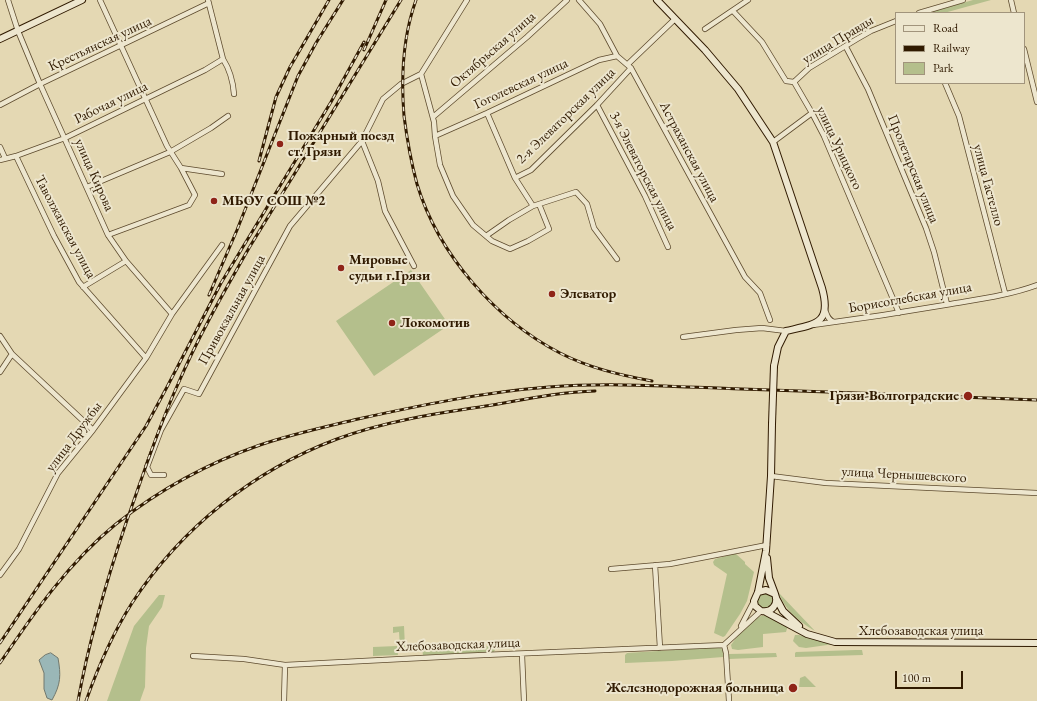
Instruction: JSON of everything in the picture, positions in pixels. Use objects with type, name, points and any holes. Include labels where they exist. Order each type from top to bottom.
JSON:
[{"type":"street","name":"улица Кирова","points":[[8,0],[18,31],[40,84],[108,235],[126,261],[172,314]]},
{"type":"street","points":[[0,39],[82,0]]},
{"type":"street","points":[[100,0],[170,152],[182,168],[194,195],[189,205],[108,235]]},
{"type":"street","points":[[467,0],[421,74],[433,117],[440,165],[453,196],[473,225],[492,241],[510,249],[549,229],[539,204]]},
{"type":"street","name":"Октябрьская улица","points":[[433,117],[527,37],[567,0]]},
{"type":"street","name":"Астраханская улица","points":[[579,0],[600,24],[617,56],[629,66],[745,277],[760,293],[770,320]]},
{"type":"street","points":[[657,0],[705,50],[738,89],[773,142],[826,302],[825,310],[821,319],[812,325]]},
{"type":"street","points":[[705,29],[748,0]]},
{"type":"street","points":[[922,12],[963,0]]},
{"type":"street","points":[[1011,0],[1014,12]]},
{"type":"street","points":[[209,2],[223,59],[228,67],[233,81],[234,94]]},
{"type":"street","name":"Крестьянская улица","points":[[0,105],[209,2]]},
{"type":"street","name":"улица Урицкого","points":[[733,11],[762,42],[786,81],[794,82],[812,113],[824,136],[899,313]]},
{"type":"street","name":"2-я Элеваторская улица","points":[[515,178],[531,170],[597,105],[629,66],[675,19]]},
{"type":"street","name":"улица Правды","points":[[794,82],[809,68],[871,31],[895,21]]},
{"type":"street","name":"Пролетарская улица","points":[[846,47],[868,89],[926,228],[934,252],[946,304]]},
{"type":"street","points":[[1025,54],[1037,102]]},
{"type":"street","name":"Гоголевская улица","points":[[435,136],[599,60],[617,56]]},
{"type":"street","name":"Рабочая улица","points":[[0,160],[16,156],[65,138],[205,70],[223,59]]},
{"type":"street","name":"Привокзальная улица","points":[[164,475],[152,475],[147,467],[161,430],[184,389],[199,394],[290,226],[362,141],[383,99],[401,84],[421,74]]},
{"type":"street","name":"улица Гастелло","points":[[945,84],[959,116],[1005,293]]},
{"type":"street","name":"3-я Элеваторская улица","points":[[597,105],[645,196],[668,247]]},
{"type":"street","points":[[487,113],[515,178],[533,206]]},
{"type":"street","points":[[773,142],[812,113]]},
{"type":"street","points":[[87,186],[170,152],[211,128],[228,116]]},
{"type":"street","points":[[362,141],[378,181],[386,211],[414,266]]},
{"type":"street","points":[[0,147],[5,158]]},
{"type":"street","name":"Таволжанская улица","points":[[16,156],[54,236],[79,282],[146,358]]},
{"type":"street","points":[[182,168],[222,174]]},
{"type":"street","points":[[486,236],[533,206],[576,192],[587,204],[594,228],[617,259]]},
{"type":"street","name":"улица Дружбы","points":[[0,575],[19,549],[58,473],[93,430],[146,358],[172,314],[222,245]]},
{"type":"street","points":[[83,287],[126,261]]},
{"type":"street","name":"Борисоглебская улица","points":[[683,337],[762,328],[786,331],[812,325],[899,313],[1026,289],[1037,284]]},
{"type":"street","points":[[825,310],[827,317],[836,322]]},
{"type":"street","points":[[738,631],[758,592],[766,548],[771,476],[774,366],[778,347],[786,331]]},
{"type":"street","points":[[0,336],[12,354],[93,430]]},
{"type":"street","points":[[0,372],[12,354]]},
{"type":"street","name":"улица Чернышевского","points":[[771,476],[826,483],[1037,493]]},
{"type":"street","points":[[611,568],[673,564],[766,548]]},
{"type":"street","points":[[766,548],[769,578],[782,611],[807,634]]},
{"type":"street","points":[[655,566],[660,648]]},
{"type":"street","points":[[758,592],[766,590],[775,596]]},
{"type":"street","points":[[729,701],[726,653],[724,645],[738,631],[763,611],[770,611],[774,607],[775,596]]},
{"type":"street","points":[[754,601],[756,606],[763,611],[807,634]]},
{"type":"street","name":"Хлебозаводская улица","points":[[807,634],[842,643],[1037,643]]},
{"type":"street","name":"Хлебозаводская улица","points":[[194,656],[244,659],[285,665],[724,645]]},
{"type":"street","points":[[522,655],[524,701]]},
{"type":"street","points":[[284,701],[285,665]]},
{"type":"green space","points":[[973,0],[991,0],[948,12],[931,12]]},
{"type":"green space","name":"Локомотив","points":[[411,270],[449,325],[374,376],[336,321]]},
{"type":"green space","points":[[736,554],[754,572],[747,601],[740,614],[723,637],[714,633],[727,574],[714,565],[713,562],[715,559]]},
{"type":"green space","points":[[765,592],[772,597],[773,600],[768,607],[765,608],[758,603],[757,600],[762,593]]},
{"type":"green space","points":[[778,592],[815,631],[793,615],[781,599]]},
{"type":"green space","points":[[159,595],[165,595],[162,607],[149,626],[146,648],[145,687],[140,701],[107,701],[134,626]]},
{"type":"green space","points":[[766,615],[788,625],[786,632],[763,634],[763,647],[738,650],[732,649],[731,645],[750,622],[760,616]]},
{"type":"green space","points":[[404,626],[405,647],[400,647],[399,632],[393,633],[393,627]]},
{"type":"green space","points":[[795,635],[834,644],[806,648],[799,647],[793,641]]},
{"type":"green space","points":[[397,646],[398,655],[373,656],[373,647]]},
{"type":"green space","points":[[496,646],[493,653],[423,655],[422,649]]},
{"type":"green space","points":[[720,647],[723,650],[723,657],[625,663],[625,655],[627,653]]},
{"type":"green space","points":[[862,650],[863,655],[795,657],[796,652]]},
{"type":"green space","points":[[776,653],[777,657],[729,659],[729,654]]},
{"type":"green space","points":[[805,676],[816,687],[799,687],[800,678]]},
{"type":"water","points":[[51,653],[58,658],[60,669],[59,684],[52,700],[47,698],[44,689],[44,673],[39,660],[45,655]]},
{"type":"railway","points":[[259,161],[276,97],[290,67],[329,0]]},
{"type":"railway","points":[[209,295],[237,230],[298,76],[316,43],[343,0]]},
{"type":"railway","points":[[364,50],[386,0]]},
{"type":"railway","points":[[78,701],[93,632],[120,542],[157,435],[186,366],[249,248],[401,0]]},
{"type":"railway","points":[[416,0],[408,28],[404,58],[404,116],[409,150],[417,184],[439,235],[455,260],[472,282],[514,323],[536,339],[560,353],[593,367],[652,381]]},
{"type":"railway","points":[[0,643],[146,426],[221,283],[331,102],[364,42]]},
{"type":"railway","points":[[0,663],[39,607],[67,572],[82,555],[116,524],[149,500],[185,478],[241,452],[284,437],[429,404],[501,392],[549,387],[646,385],[1037,400]]},
{"type":"railway","points":[[86,701],[118,626],[151,576],[173,550],[222,504],[277,467],[306,452],[337,439],[390,423],[537,397],[595,391]]},
{"type":"place","name":"Пожарный поезд ст. Грязи","points":[[280,144]]},
{"type":"place","name":"МБОУ СОШ №2","points":[[214,201]]},
{"type":"place","name":"Мировые судьи г.Грязи","points":[[341,268]]},
{"type":"place","name":"Элеватор","points":[[552,294]]},
{"type":"place","name":"Локомотив","points":[[392,323]]},
{"type":"place","name":"Грязи-Волгоградские","points":[[968,396]]},
{"type":"place","name":"Железнодорожная больница","points":[[793,688]]}]
